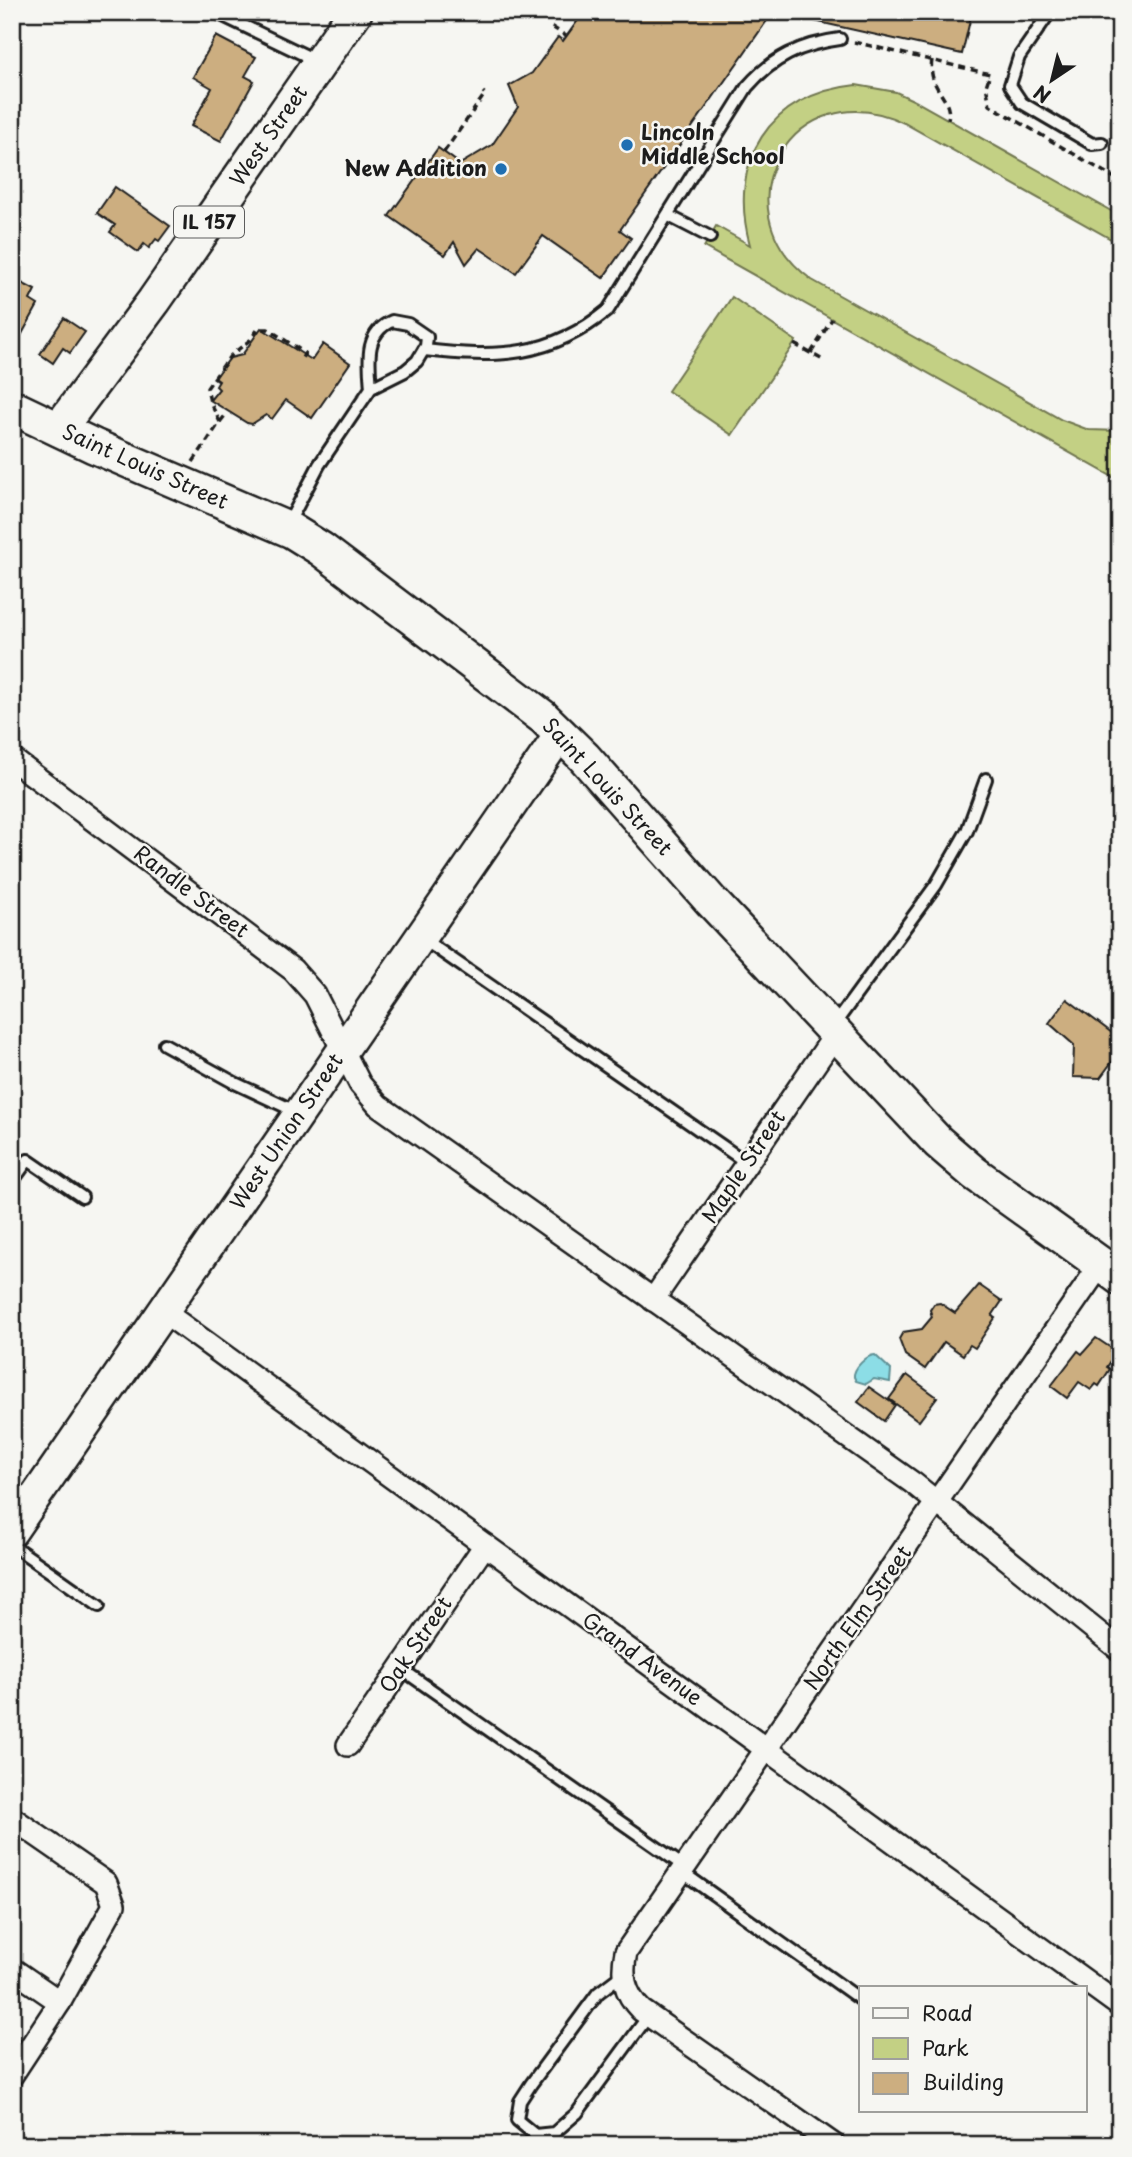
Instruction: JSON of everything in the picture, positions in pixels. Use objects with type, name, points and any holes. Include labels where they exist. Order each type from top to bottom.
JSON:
[{"type":"main road","name":"West Street","points":[[59,429],[154,300],[355,12]]},
{"type":"main road","name":"Saint Louis Street","points":[[12,407],[286,528],[321,549],[561,733],[832,1032],[938,1142],[968,1168],[1110,1271]]},
{"type":"street","name":"West Union Street","points":[[12,1531],[561,733]]},
{"type":"street","name":"Randle Street","points":[[12,759],[293,970],[314,995],[360,1084],[378,1105],[938,1502],[1120,1650]]},
{"type":"street","name":"Maple Street","points":[[653,1300],[832,1032]]},
{"type":"street","name":"North Elm Street","points":[[623,1974],[626,1952],[938,1502],[1110,1271]]},
{"type":"street","name":"Grand Avenue","points":[[164,1312],[1120,2006]]},
{"type":"street","name":"Oak Street","points":[[348,1745],[485,1545]]},
{"type":"street","points":[[12,1818],[107,1883],[114,1905],[110,1917],[60,2002],[12,2076]]},
{"type":"street","points":[[12,1969],[60,2002]]},
{"type":"street","points":[[623,1974],[634,2002],[649,2015],[834,2145]]},
{"type":"lane","points":[[215,12],[320,63]]},
{"type":"lane","points":[[1050,12],[1012,71],[1010,85],[1014,96],[1092,144],[1102,143]]},
{"type":"lane","points":[[424,350],[510,355],[555,344],[586,329],[608,310],[747,87],[763,69],[780,56],[816,42],[840,39]]},
{"type":"lane","points":[[669,216],[710,237]]},
{"type":"lane","points":[[286,528],[319,465],[371,388],[405,371],[424,350],[427,337],[418,329],[392,321],[383,326],[374,335],[369,350],[371,388]]},
{"type":"lane","points":[[832,1032],[936,885],[967,831],[986,779]]},
{"type":"lane","points":[[421,937],[747,1163]]},
{"type":"lane","points":[[164,1044],[235,1083],[300,1113]]},
{"type":"lane","points":[[12,1182],[28,1160],[82,1197]]},
{"type":"lane","points":[[12,1545],[99,1606]]},
{"type":"lane","points":[[400,1668],[859,1999]]},
{"type":"lane","points":[[623,1974],[598,1993],[531,2084],[520,2101],[517,2120],[535,2135],[554,2133],[578,2113],[649,2015]]},
{"type":"path","points":[[552,27],[566,36]]},
{"type":"path","points":[[840,39],[990,74],[986,86],[990,105],[1120,181]]},
{"type":"path","points":[[932,60],[932,83],[947,105],[948,120]]},
{"type":"path","points":[[444,152],[485,94],[483,92]]},
{"type":"path","points":[[811,353],[832,319]]},
{"type":"path","points":[[220,422],[209,402],[207,388],[230,356],[250,340],[258,328],[268,329],[305,353],[302,358]]},
{"type":"path","points":[[794,344],[823,359]]},
{"type":"path","points":[[197,457],[227,412]]},
{"type":"green space","points":[[856,85],[896,92],[915,101],[1120,216],[1120,244],[904,123],[865,112],[830,115],[801,130],[780,155],[769,185],[769,218],[783,250],[812,280],[1062,420],[1089,430],[1120,431],[1120,481],[704,247],[716,226],[750,245],[744,214],[750,160],[762,137],[778,117],[800,102],[826,91]]},
{"type":"green space","points":[[732,297],[796,341],[732,435],[668,391]]},
{"type":"water","points":[[875,1355],[891,1370],[890,1382],[874,1379],[866,1384],[856,1381],[854,1373],[858,1366],[868,1357]]},
{"type":"building","name":"Lincoln Middle School","points":[[584,12],[773,12],[620,230],[631,238],[603,278],[543,236],[516,273],[479,248],[466,264],[454,242],[445,255],[389,216],[438,148],[460,164],[492,145],[518,107],[509,86],[532,73],[558,37],[563,41]]},
{"type":"building","points":[[805,12],[972,12],[962,54],[805,19]]},
{"type":"building","points":[[216,36],[256,57],[245,76],[254,81],[221,141],[191,126],[212,88],[193,77]]},
{"type":"building","points":[[115,187],[170,226],[159,241],[156,239],[149,248],[144,244],[138,252],[110,232],[115,225],[97,213]]},
{"type":"building","points":[[12,278],[35,290],[30,300],[38,305],[12,352]]},
{"type":"building","points":[[64,318],[85,332],[70,353],[63,348],[53,363],[40,354]]},
{"type":"building","points":[[261,328],[312,360],[323,344],[350,363],[312,418],[286,400],[272,419],[266,415],[252,424],[210,400],[219,389],[216,386],[219,381],[215,378],[230,358],[242,355]]},
{"type":"building","points":[[1067,999],[1120,1039],[1120,1051],[1100,1078],[1073,1077],[1074,1045],[1049,1023]]},
{"type":"building","points":[[979,1285],[1002,1301],[992,1316],[995,1318],[975,1348],[970,1345],[963,1355],[944,1342],[925,1369],[905,1355],[899,1339],[903,1332],[922,1329],[932,1317],[930,1310],[934,1304],[940,1303],[955,1313]]},
{"type":"building","points":[[1096,1338],[1117,1352],[1107,1367],[1110,1369],[1099,1386],[1096,1384],[1091,1390],[1079,1382],[1067,1398],[1051,1386],[1078,1351],[1082,1354]]},
{"type":"building","points":[[907,1375],[937,1397],[919,1421],[889,1399]]},
{"type":"building","points":[[869,1387],[895,1405],[884,1421],[858,1402]]},
{"type":"place","name":"Lincoln Middle School","points":[[627,145]]},
{"type":"place","name":"New Addition","points":[[501,169]]}]
